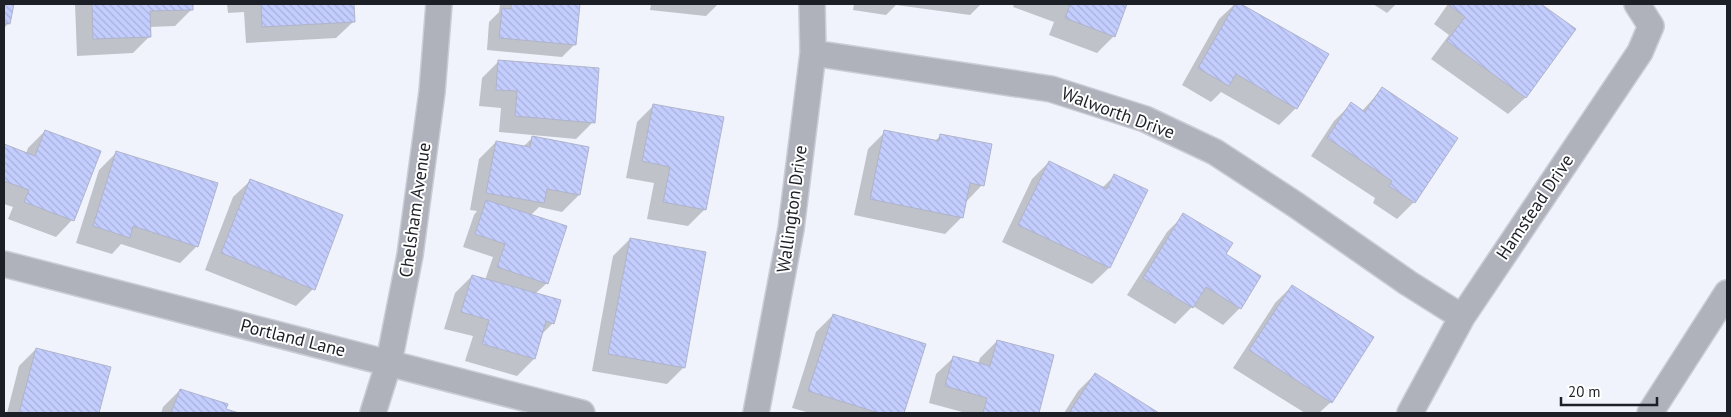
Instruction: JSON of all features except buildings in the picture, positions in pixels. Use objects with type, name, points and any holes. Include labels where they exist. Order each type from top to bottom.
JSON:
[{"type":"street","name":"Chelsham Avenue","points":[[373,413],[389,362],[410,255],[432,92],[439,4]]},
{"type":"street","name":"Wallington Drive","points":[[756,413],[791,229],[813,53],[812,4]]},
{"type":"street","name":"Hamstead Drive","points":[[1410,413],[1462,316],[1640,52],[1651,26],[1637,4]]},
{"type":"street","name":"Walworth Drive","points":[[813,53],[1051,89],[1145,119],[1215,152],[1408,282],[1462,316]]},
{"type":"street","name":"Portland Lane","points":[[4,264],[582,413]]},
{"type":"street","points":[[1650,413],[1727,293]]}]
